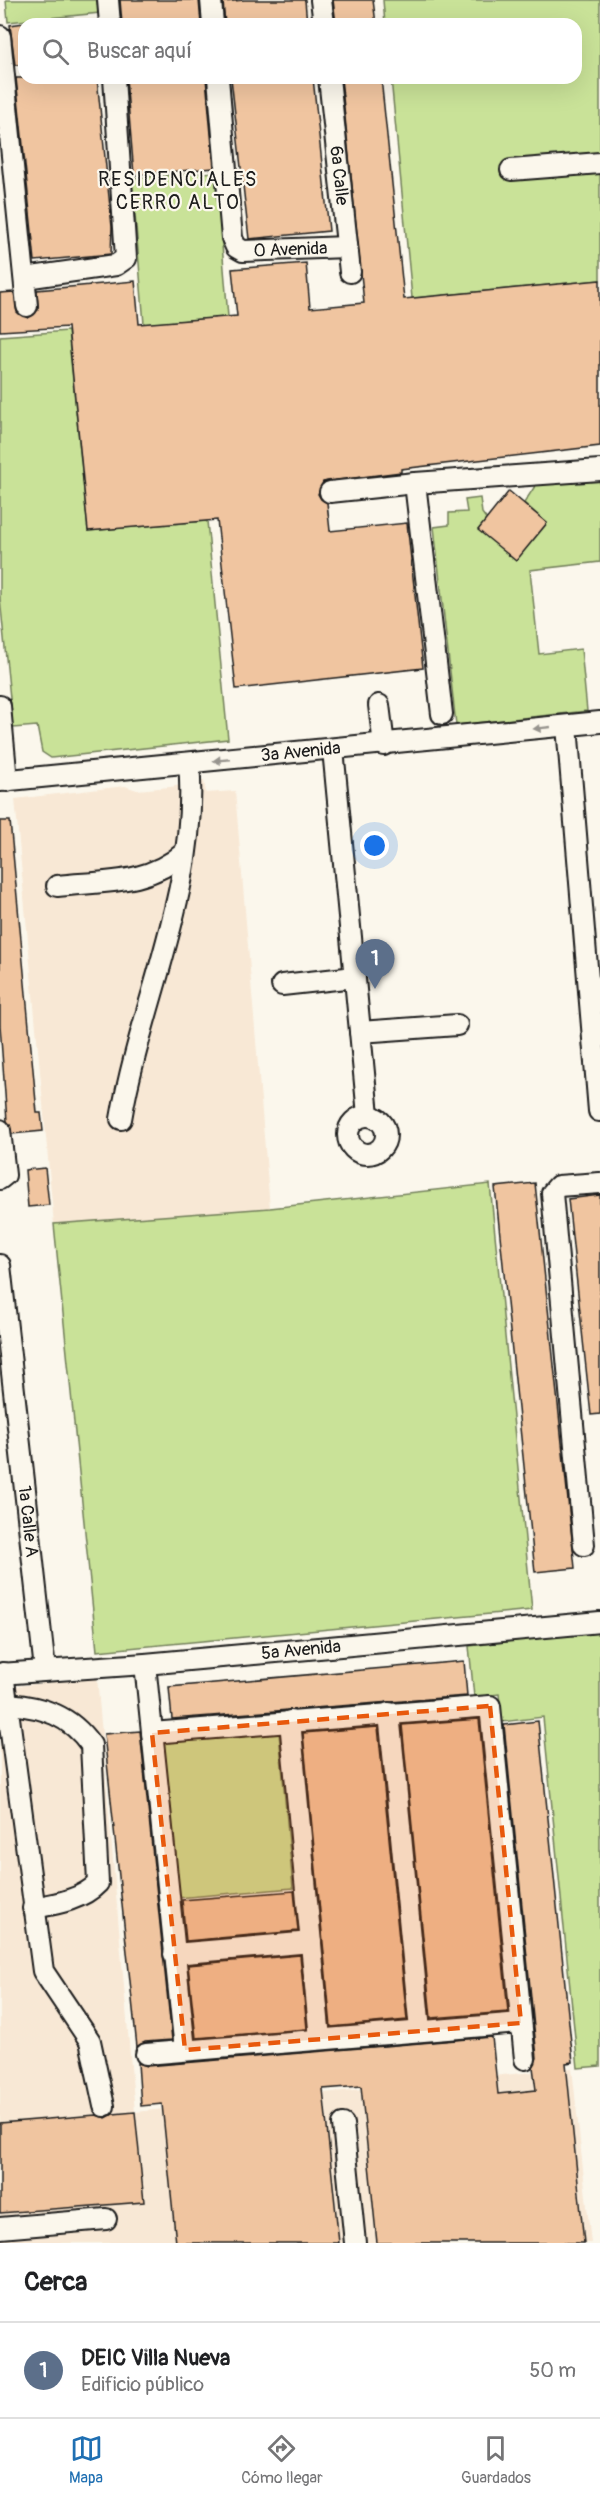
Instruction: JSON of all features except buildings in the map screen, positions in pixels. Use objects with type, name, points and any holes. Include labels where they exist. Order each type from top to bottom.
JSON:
[{"type":"street","points":[[108,0],[110,18]]},
{"type":"street","points":[[211,0],[212,18]]},
{"type":"street","points":[[321,0],[323,18]]},
{"type":"street","points":[[0,36],[27,306]]},
{"type":"street","points":[[25,278],[116,265],[126,258],[114,84]]},
{"type":"street","name":"0 Avenida","points":[[219,84],[232,238],[236,247],[243,251],[347,247]]},
{"type":"street","name":"6a Calle","points":[[330,84],[350,272]]},
{"type":"street","points":[[510,170],[600,163]]},
{"type":"street","points":[[330,492],[415,483],[600,470]]},
{"type":"street","points":[[415,483],[442,714]]},
{"type":"street","points":[[379,705],[384,745]]},
{"type":"street","points":[[0,706],[4,781]]},
{"type":"street","name":"3a Avenida","points":[[4,781],[600,722]]},
{"type":"street","points":[[567,726],[599,1111]]},
{"type":"street","points":[[333,749],[368,1115]]},
{"type":"street","points":[[121,1119],[173,913],[184,853],[191,785],[189,763]]},
{"type":"street","points":[[57,886],[145,877],[165,868],[184,853]]},
{"type":"street","points":[[282,984],[355,977]]},
{"type":"street","points":[[360,1032],[457,1025]]},
{"type":"street","points":[[0,1130],[5,1175],[0,1179]]},
{"type":"street","points":[[586,1545],[552,1192],[558,1186],[600,1183]]},
{"type":"street","name":"1a Calle A","points":[[0,1265],[45,1670]]},
{"type":"street","name":"5a Avenida","points":[[2,1674],[145,1664],[600,1622]]},
{"type":"street","points":[[145,1664],[185,2050]]},
{"type":"street","points":[[2,1674],[9,1704],[33,1908],[43,1971],[73,2012],[90,2041],[104,2106]]},
{"type":"street","points":[[9,1704],[47,1709],[81,1731],[91,1745],[98,1883],[90,1891],[60,1903],[33,1908]]},
{"type":"street","points":[[152,1733],[488,1706],[492,1709],[525,2059]]},
{"type":"street","points":[[389,1713],[420,2030]]},
{"type":"street","points":[[290,1721],[320,2039]]},
{"type":"street","points":[[174,1954],[310,1942]]},
{"type":"street","points":[[146,2054],[521,2023]]},
{"type":"street","points":[[343,2124],[355,2243]]},
{"type":"street","points":[[0,2228],[106,2219]]},
{"type":"highlighted area","points":[[490,1706],[521,2023],[185,2050],[152,1733]]},
{"type":"shaded area","points":[[204,781],[206,793],[235,791],[270,1208],[54,1224],[15,799],[125,786],[137,790],[170,787]]},
{"type":"shaded area","points":[[97,1677],[135,2112],[572,2068],[591,2243],[0,2243],[0,1688]]},
{"type":"green space","points":[[6,0],[98,0],[100,13],[49,18],[18,18],[18,21],[8,22]]},
{"type":"green space","points":[[383,0],[600,0],[600,280],[412,298],[392,84],[582,84],[582,18],[384,18]]},
{"type":"green space","points":[[216,172],[228,317],[144,324],[132,178]]},
{"type":"green space","points":[[68,331],[88,531],[207,521],[228,739],[51,758],[42,752],[37,726],[13,728],[0,598],[0,336]]},
{"type":"green space","points":[[600,476],[600,562],[530,570],[539,654],[581,649],[587,711],[456,725],[434,527],[449,525],[449,513],[467,512],[465,500],[480,498],[482,513],[516,560],[547,523],[524,503],[537,483]]},
{"type":"green space","points":[[490,1184],[532,1610],[97,1651],[54,1224],[270,1208]]},
{"type":"green space","points":[[600,1631],[600,2066],[578,2068],[543,1717],[502,1722],[499,1694],[474,1697],[469,1646]]},
{"type":"green space","points":[[279,1733],[293,1888],[177,1898],[163,1743]]},
{"type":"place","name":"DEIC Villa Nueva","points":[[375,989]]},
{"type":"district","name":"RESIDENCIALES CERRO ALTO","points":[[178,190]]}]
